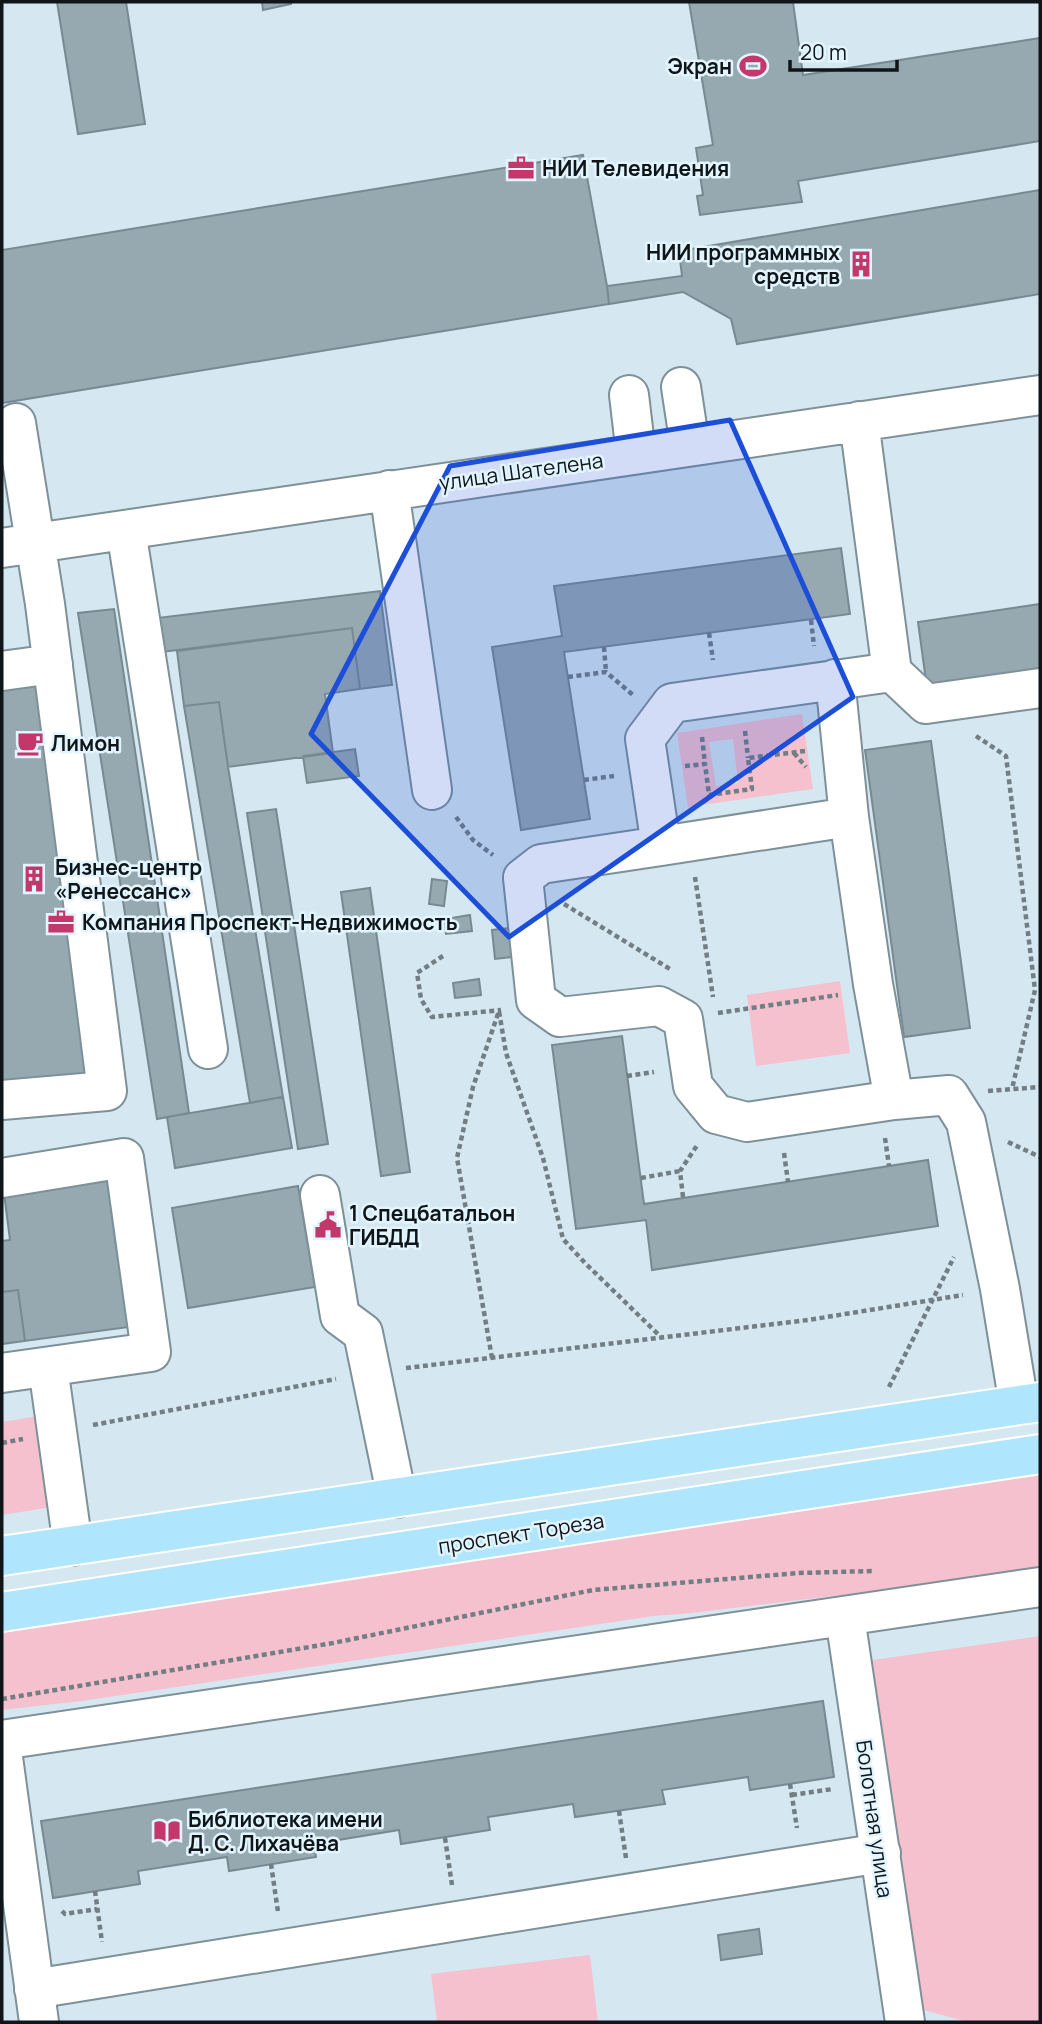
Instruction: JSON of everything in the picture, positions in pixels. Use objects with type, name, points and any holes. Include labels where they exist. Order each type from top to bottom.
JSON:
[{"type":"main road","points":[[2,1556],[1030,1403]]},
{"type":"main road","name":"проспект Тореза","points":[[2,1612],[1040,1454]]},
{"type":"street","points":[[681,387],[690,446]]},
{"type":"street","points":[[629,395],[636,454]]},
{"type":"street","name":"улица Шателена","points":[[18,546],[1040,395]]},
{"type":"street","points":[[859,421],[892,672],[926,704],[1040,688]]},
{"type":"street","points":[[2,1100],[107,1091],[45,604],[18,546],[16,423]]},
{"type":"street","points":[[389,490],[432,790]]},
{"type":"street","points":[[126,530],[208,1049]]},
{"type":"street","points":[[2,671],[53,664]]},
{"type":"street","points":[[675,844],[650,771],[645,739],[672,703],[892,672]]},
{"type":"street","points":[[835,679],[849,817],[873,984],[894,1100]]},
{"type":"street","points":[[849,817],[541,864],[523,878],[536,1000],[560,1017],[659,1006],[683,1019],[694,1086],[716,1114],[747,1122],[894,1100],[949,1095],[966,1122],[1000,1289],[1030,1403]]},
{"type":"street","points":[[2,1178],[124,1158],[151,1352],[2,1373]]},
{"type":"street","points":[[320,1195],[340,1316],[363,1333],[397,1498]]},
{"type":"street","points":[[48,1367],[74,1546]]},
{"type":"street","points":[[2,1740],[1040,1587]]},
{"type":"street","name":"Болотная улица","points":[[845,1617],[905,2022]]},
{"type":"street","points":[[2,1749],[36,2006],[108,1978],[881,1853]]},
{"type":"path","points":[[604,647],[606,672],[661,718]]},
{"type":"path","points":[[568,677],[606,672]]},
{"type":"path","points":[[926,704],[1006,756],[1035,989],[1012,1089]]},
{"type":"path","points":[[712,735],[702,736],[709,795],[752,789],[745,731],[734,732]]},
{"type":"path","points":[[748,758],[842,746]]},
{"type":"path","points":[[650,771],[705,764]]},
{"type":"path","points":[[675,844],[716,1013],[844,994]]},
{"type":"path","points":[[443,956],[416,973],[421,999],[432,1017],[499,1011],[517,1003],[536,1000]]},
{"type":"path","points":[[499,1011],[506,1053],[543,1158],[563,1239],[662,1337]]},
{"type":"path","points":[[492,1358],[457,1158],[473,1087],[499,1011]]},
{"type":"path","points":[[949,1095],[1040,1087]]},
{"type":"path","points":[[683,1197],[680,1171],[716,1114]]},
{"type":"path","points":[[641,1178],[680,1171]]},
{"type":"path","points":[[887,1391],[957,1250]]},
{"type":"path","points":[[57,1432],[371,1373],[808,1320],[1000,1289]]},
{"type":"path","points":[[2,1699],[333,1643],[593,1590],[799,1573],[884,1571]]},
{"type":"path","points":[[619,1811],[631,1894]]},
{"type":"path","points":[[445,1838],[457,1922]]},
{"type":"path","points":[[271,1864],[284,1950]]},
{"type":"path","points":[[95,1891],[108,1978]]},
{"type":"path","points":[[55,1906],[65,1914],[97,1909]]},
{"type":"highlighted area","points":[[730,420],[853,697],[509,937],[311,734],[450,466]]},
{"type":"shaded area","points":[[802,714],[813,789],[688,807],[677,733]],"holes":[[[733,739],[738,783],[716,786],[709,742]]]},
{"type":"shaded area","points":[[840,981],[850,1053],[756,1066],[747,995]]},
{"type":"shaded area","points":[[39,1416],[58,1506],[2,1515],[2,1422]]},
{"type":"shaded area","points":[[1040,1475],[1040,1571],[654,1616],[82,1701],[2,1710],[2,1632]]},
{"type":"shaded area","points":[[1040,1636],[1040,2022],[968,2022],[920,2009],[866,1661]]},
{"type":"shaded area","points":[[590,1955],[598,2022],[437,2022],[431,1974]]},
{"type":"building","points":[[57,2],[126,2],[145,124],[78,134]]},
{"type":"building","points":[[262,2],[291,2],[291,4],[263,10]]},
{"type":"building","points":[[689,2],[793,2],[803,75],[1040,38],[1040,141],[798,181],[802,202],[700,215],[697,196],[703,195],[696,148],[713,145]]},
{"type":"building","points":[[583,155],[609,304],[2,403],[2,250]]},
{"type":"building","name":"НИИ программных средств","points":[[1040,190],[1040,294],[737,344],[731,319],[683,292],[609,304],[607,286],[682,276],[679,251]]},
{"type":"building","points":[[841,548],[850,614],[564,652],[590,819],[521,830],[492,647],[562,636],[554,586]]},
{"type":"building","points":[[380,591],[392,685],[360,689],[352,628],[162,652],[157,618]]},
{"type":"building","points":[[1040,604],[1040,672],[927,688],[918,622]]},
{"type":"building","points":[[114,609],[189,1113],[157,1119],[78,613]]},
{"type":"building","points":[[352,628],[360,689],[325,694],[333,753],[228,767],[219,702],[184,706],[177,651]]},
{"type":"building","name":"Бизнес-центр «Ренессанс»","points":[[39,679],[93,1074],[2,1087],[2,684]]},
{"type":"building","points":[[219,702],[283,1097],[250,1103],[184,706]]},
{"type":"building","points":[[931,741],[970,1028],[904,1037],[865,750]]},
{"type":"building","points":[[355,749],[359,776],[307,783],[303,756]]},
{"type":"building","points":[[276,809],[328,1144],[298,1149],[247,813]]},
{"type":"building","points":[[432,879],[447,881],[444,906],[429,904]]},
{"type":"building","points":[[370,888],[410,1172],[381,1176],[341,892]]},
{"type":"building","points":[[470,915],[472,931],[446,934],[445,919]]},
{"type":"building","points":[[518,927],[522,956],[495,959],[492,930]]},
{"type":"building","points":[[479,979],[481,995],[455,998],[453,983]]},
{"type":"building","points":[[622,1036],[644,1204],[928,1160],[938,1226],[652,1270],[646,1220],[576,1229],[552,1045]]},
{"type":"building","points":[[283,1097],[292,1148],[175,1168],[167,1117]]},
{"type":"building","points":[[107,1179],[118,1259],[129,1257],[129,1327],[25,1341],[18,1290],[2,1292],[2,1241],[10,1240],[4,1193]]},
{"type":"building","points":[[298,1186],[315,1287],[188,1308],[172,1208]]},
{"type":"building","points":[[18,1290],[25,1341],[2,1344],[2,1292]]},
{"type":"building","points":[[823,1701],[834,1777],[750,1790],[748,1777],[662,1790],[665,1804],[575,1817],[573,1804],[488,1817],[490,1830],[401,1844],[399,1830],[314,1844],[316,1857],[229,1871],[227,1857],[138,1871],[140,1884],[53,1898],[41,1821]]},
{"type":"building","points":[[759,1929],[762,1954],[721,1960],[718,1935]]},
{"type":"place","name":"Экран","points":[[753,66]]},
{"type":"place","name":"НИИ Телевидения","points":[[521,168]]},
{"type":"place","name":"НИИ программных средств","points":[[861,264]]},
{"type":"place","name":"Лимон","points":[[30,743]]},
{"type":"place","name":"Бизнес-центр «Ренессанс»","points":[[34,879]]},
{"type":"place","name":"Компания Проспект-Недвижимость","points":[[61,922]]},
{"type":"place","name":"1 Спецбатальон ГИБДД","points":[[328,1225]]},
{"type":"place","name":"Библиотека имени Д. С. Лихачёва","points":[[167,1831]]}]
